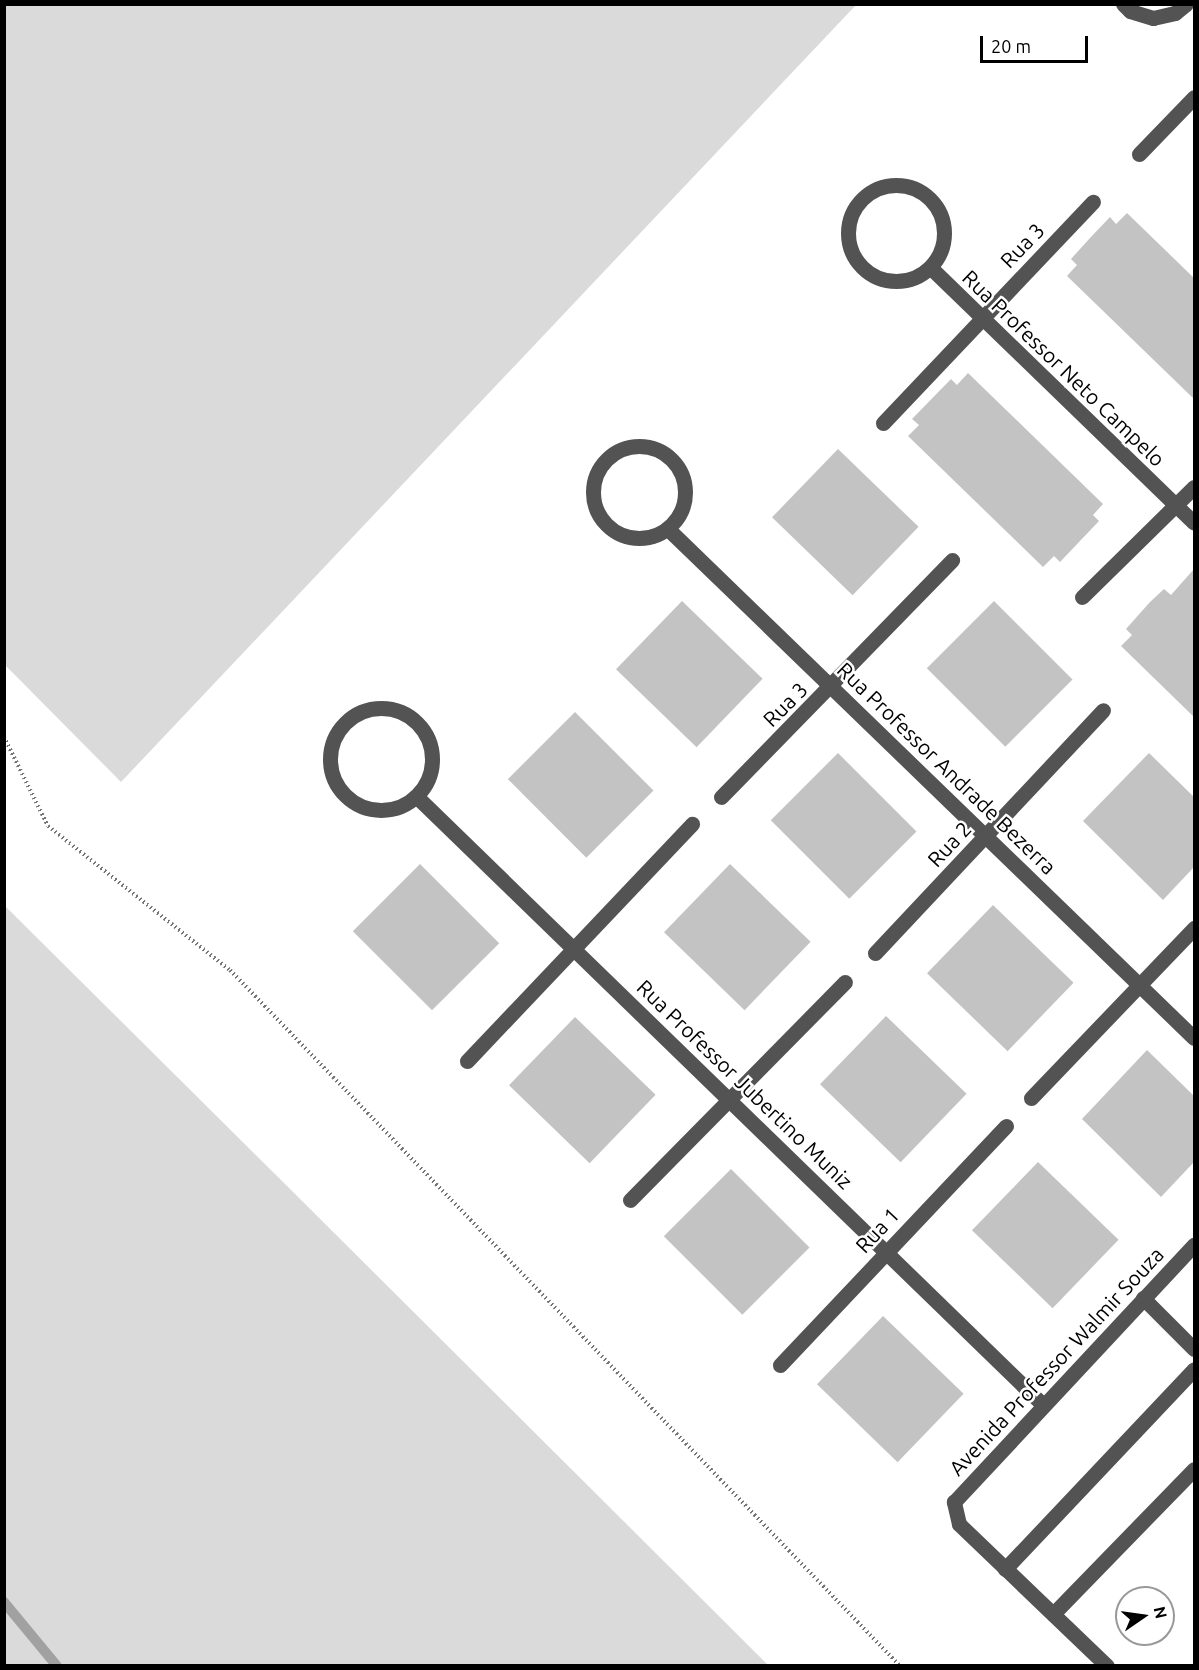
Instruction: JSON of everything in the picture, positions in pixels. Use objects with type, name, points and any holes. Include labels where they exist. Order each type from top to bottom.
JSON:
[{"type":"street","points":[[1123,4],[1130,11],[1153,18],[1176,13],[1186,4]]},
{"type":"street","points":[[1139,154],[1194,97]]},
{"type":"street","name":"Rua Professor Neto Campelo","points":[[888,184],[909,185],[927,195],[939,210],[945,230],[942,251],[931,267],[914,279],[894,282],[874,277],[858,264],[849,246],[848,225],[855,206],[870,192],[888,184]]},
{"type":"street","name":"Rua 3","points":[[884,423],[1093,202]]},
{"type":"street","name":"Rua Professor Neto Campelo","points":[[931,267],[1194,523]]},
{"type":"street","points":[[642,445],[652,448],[663,452],[679,468],[686,489],[682,512],[668,529],[647,538],[625,537],[606,525],[594,506],[593,483],[602,463],[619,449],[642,445]]},
{"type":"street","points":[[1082,597],[1194,487]]},
{"type":"street","name":"Rua Professor Andrade Bezerra","points":[[668,529],[987,835],[1194,1038]]},
{"type":"street","name":"Rua 3","points":[[721,797],[832,686],[952,560]]},
{"type":"street","points":[[387,708],[409,716],[424,732],[432,754],[429,777],[416,796],[397,808],[386,810],[374,811],[352,802],[337,786],[330,764],[332,741],[345,722],[364,710],[387,708]]},
{"type":"street","name":"Rua 2","points":[[875,953],[1103,711]]},
{"type":"street","name":"Rua Professor Jubertino Muniz","points":[[416,796],[731,1098],[1042,1404]]},
{"type":"street","points":[[467,1061],[572,947],[692,825]]},
{"type":"street","points":[[1031,1098],[1194,928]]},
{"type":"street","points":[[630,1200],[844,982]]},
{"type":"street","name":"Rua 1","points":[[780,1365],[1006,1126]]},
{"type":"street","name":"Avenida Professor Walmir Souza","points":[[1005,1569],[959,1524],[953,1509],[959,1495],[1042,1404],[1194,1245]]},
{"type":"street","points":[[1143,1298],[1194,1349]]},
{"type":"street","points":[[1107,1665],[1005,1569],[1194,1369]]},
{"type":"street","points":[[1053,1614],[1194,1469]]},
{"type":"path","points":[[4,737],[48,826],[230,969],[900,1665]]},
{"type":"shaded area","points":[[4,5],[856,5],[121,782],[5,665]]},
{"type":"shaded area","points":[[5,906],[278,1177],[768,1665],[5,1665]]},
{"type":"building","points":[[1127,213],[1194,278],[1194,399],[1067,276],[1077,265],[1071,259],[1110,217],[1116,224]]},
{"type":"building","points":[[968,373],[1103,504],[1093,515],[1099,521],[1060,562],[1054,556],[1043,567],[908,436],[919,425],[912,419],[951,379],[957,385]]},
{"type":"building","points":[[838,449],[919,527],[853,595],[772,517]]},
{"type":"building","points":[[1194,569],[1194,717],[1121,646],[1132,635],[1126,629],[1150,602],[1164,589],[1171,595]]},
{"type":"building","points":[[682,601],[763,679],[697,747],[616,669]]},
{"type":"building","points":[[994,601],[1072,679],[1005,747],[927,668]]},
{"type":"building","points":[[575,712],[653,790],[586,858],[508,779]]},
{"type":"building","points":[[838,753],[916,831],[849,899],[771,820]]},
{"type":"building","points":[[1149,753],[1194,797],[1194,867],[1163,900],[1083,821]]},
{"type":"building","points":[[420,864],[499,943],[432,1010],[353,931]]},
{"type":"building","points":[[730,864],[811,942],[745,1010],[664,932]]},
{"type":"building","points":[[993,905],[1074,983],[1008,1051],[927,973]]},
{"type":"building","points":[[886,1016],[967,1094],[901,1162],[820,1084]]},
{"type":"building","points":[[575,1017],[656,1095],[590,1163],[509,1085]]},
{"type":"building","points":[[1147,1050],[1194,1096],[1194,1162],[1161,1197],[1082,1119]]},
{"type":"building","points":[[1038,1162],[1119,1240],[1053,1308],[972,1230]]},
{"type":"building","points":[[731,1169],[809,1247],[742,1315],[664,1236]]},
{"type":"building","points":[[883,1316],[964,1394],[898,1462],[817,1384]]},
{"type":"waterway","points":[[4,1602],[57,1666]]}]
